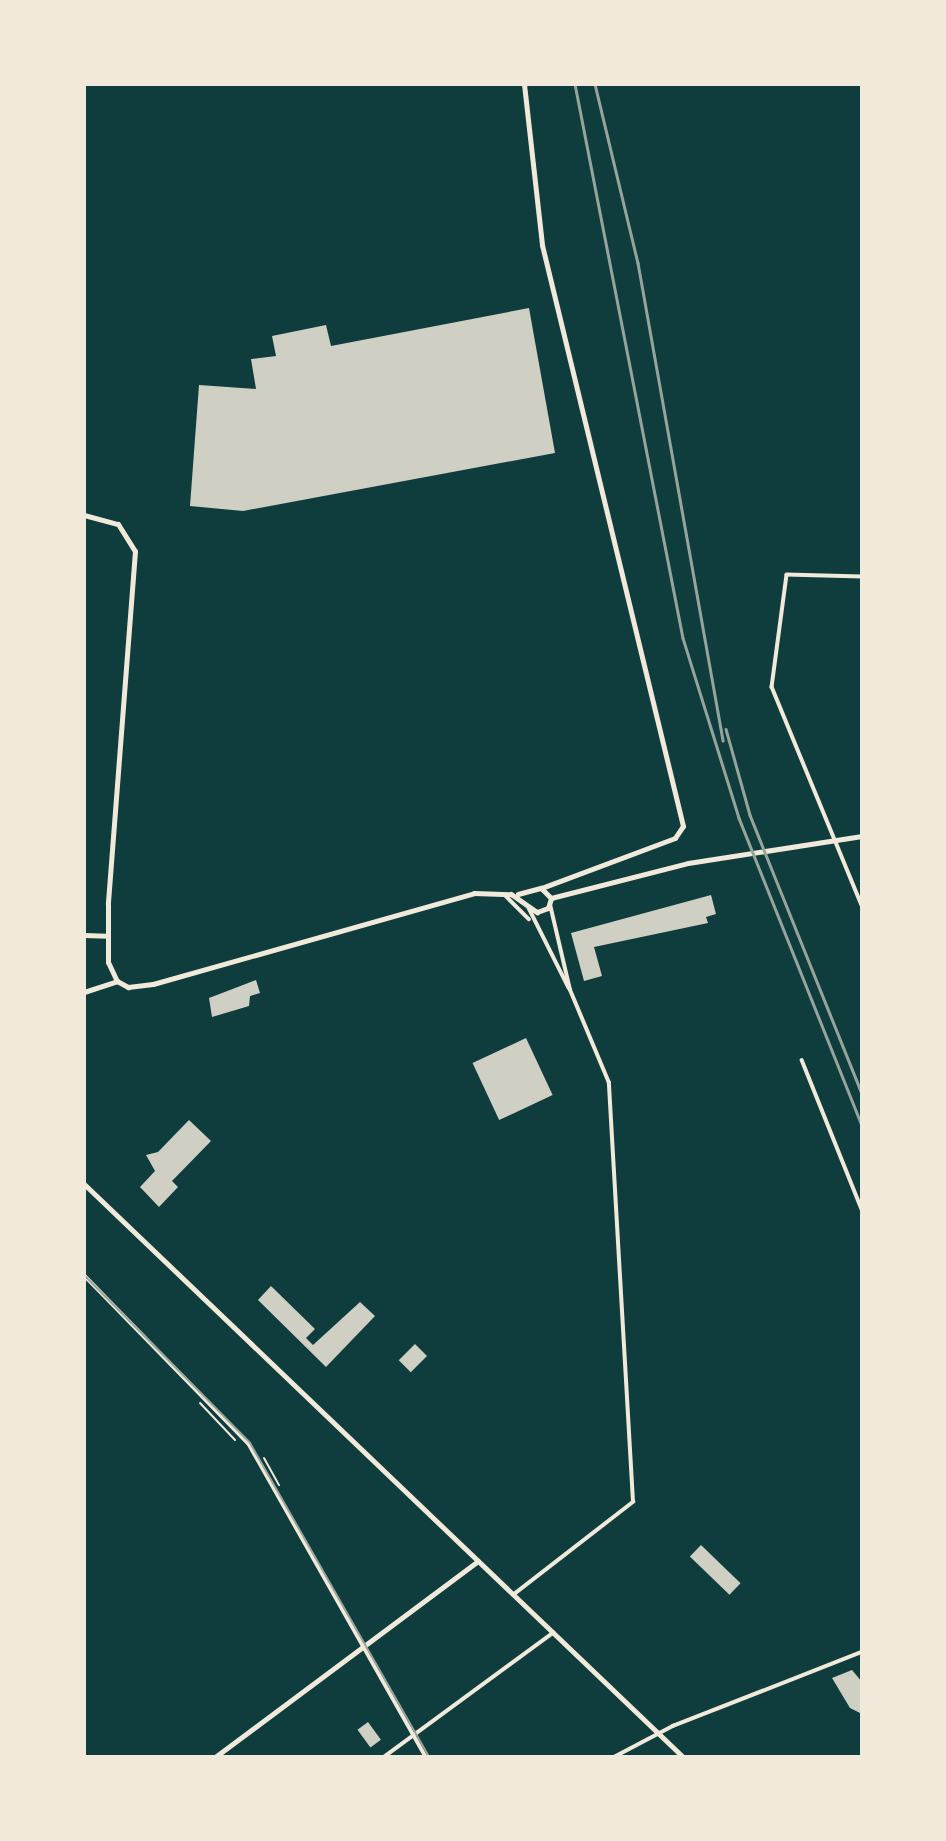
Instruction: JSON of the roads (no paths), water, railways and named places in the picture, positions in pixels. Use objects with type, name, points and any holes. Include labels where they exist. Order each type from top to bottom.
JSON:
[{"type":"street","points":[[511,894],[541,888],[681,831],[606,493],[542,245],[524,84]]},
{"type":"street","points":[[84,515],[118,524],[135,551],[107,936],[108,962],[117,981],[128,987],[153,984],[497,891],[511,894],[528,903],[537,912],[550,905]]},
{"type":"street","points":[[862,577],[787,575],[772,687],[862,905]]},
{"type":"street","points":[[551,898],[688,863],[862,836]]},
{"type":"street","points":[[541,888],[551,898]]},
{"type":"street","points":[[497,891],[531,921],[570,990],[609,1083],[633,1502],[513,1595]]},
{"type":"street","points":[[530,891],[528,903],[531,921]]},
{"type":"street","points":[[551,898],[550,905],[570,990]]},
{"type":"street","points":[[84,935],[107,936]]},
{"type":"street","points":[[84,992],[117,981]]},
{"type":"street","points":[[802,1060],[862,1209]]},
{"type":"street","points":[[84,1184],[683,1757]]},
{"type":"street","points":[[84,1275],[249,1444],[426,1757]]},
{"type":"street","points":[[215,1757],[478,1561]]},
{"type":"street","points":[[384,1757],[553,1633]]},
{"type":"street","points":[[614,1757],[658,1733],[862,1653]]},
{"type":"tram line","points":[[84,1275],[250,1443],[429,1757]]},
{"type":"railway","points":[[575,84],[683,638],[739,818],[862,1126]]},
{"type":"railway","points":[[595,84],[638,263],[723,740]]},
{"type":"railway","points":[[726,729],[750,815],[862,1094]]}]
